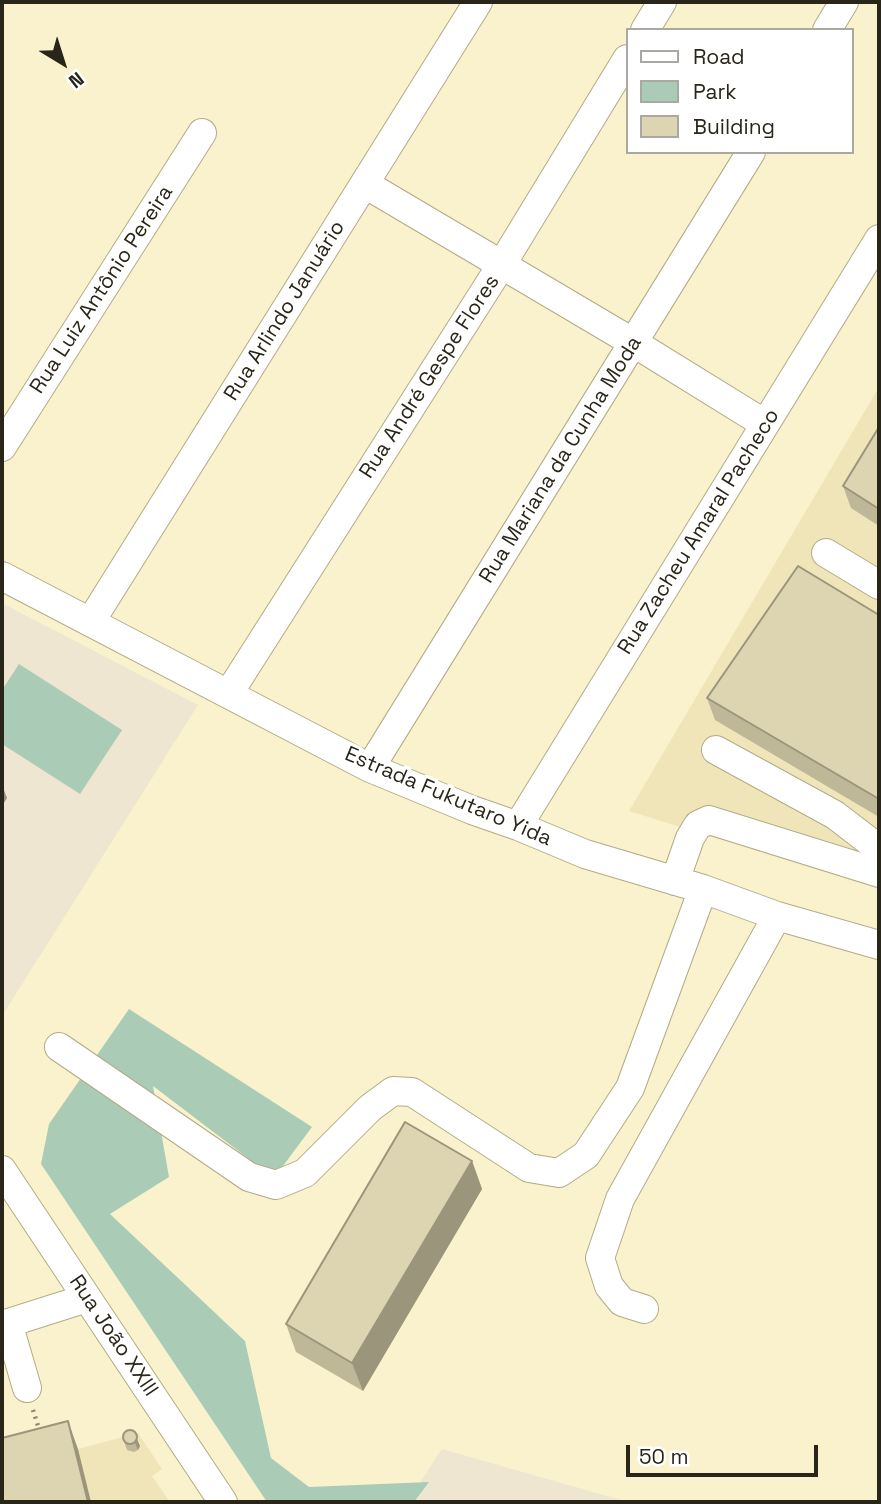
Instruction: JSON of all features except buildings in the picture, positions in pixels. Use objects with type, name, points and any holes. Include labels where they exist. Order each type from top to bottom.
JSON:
[{"type":"street","name":"Rua Arlindo Januário","points":[[91,621],[478,2]]},
{"type":"street","points":[[646,28],[662,2]]},
{"type":"street","points":[[828,28],[844,2]]},
{"type":"street","name":"Rua André Gespe Flores","points":[[229,693],[502,264],[626,61]]},
{"type":"street","name":"Rua Luiz Antônio Pereira","points":[[2,447],[202,133]]},
{"type":"street","name":"Rua Mariana da Cunha Moda","points":[[370,768],[750,154]]},
{"type":"street","points":[[365,184],[634,342],[765,424]]},
{"type":"street","name":"Rua Zacheu Amaral Pacheco","points":[[518,826],[879,239]]},
{"type":"street","points":[[826,553],[879,585]]},
{"type":"street","name":"Estrada Fukutaro Yida","points":[[2,576],[370,768],[585,854],[703,888],[777,916],[879,945]]},
{"type":"street","points":[[716,750],[835,815],[879,849]]},
{"type":"street","points":[[675,881],[690,838],[698,825],[709,820],[879,873]]},
{"type":"street","points":[[59,1047],[249,1177],[276,1185],[305,1173],[370,1108],[393,1091],[412,1092],[529,1168],[559,1173],[586,1155],[630,1088],[703,888]]},
{"type":"street","points":[[644,1309],[622,1302],[608,1286],[600,1258],[620,1199],[777,916]]},
{"type":"street","name":"Rua João XXIII","points":[[2,1170],[223,1502]]},
{"type":"street","points":[[27,1388],[5,1324],[88,1298]]},
{"type":"path","points":[[27,1388],[42,1437]]},
{"type":"shaded area","points":[[879,387],[879,889],[629,811]]},
{"type":"shaded area","points":[[2,603],[198,705],[2,1016]]},
{"type":"shaded area","points":[[138,1433],[162,1469],[152,1476],[170,1502],[2,1502],[2,1469]]},
{"type":"shaded area","points":[[442,1449],[628,1502],[407,1502]]},
{"type":"green space","points":[[19,664],[122,730],[80,794],[2,744],[2,690]]},
{"type":"green space","points":[[129,1009],[312,1127],[274,1178],[153,1086],[169,1177],[110,1214],[245,1341],[271,1458],[309,1487],[429,1482],[414,1502],[267,1502],[41,1164],[49,1124]]}]
